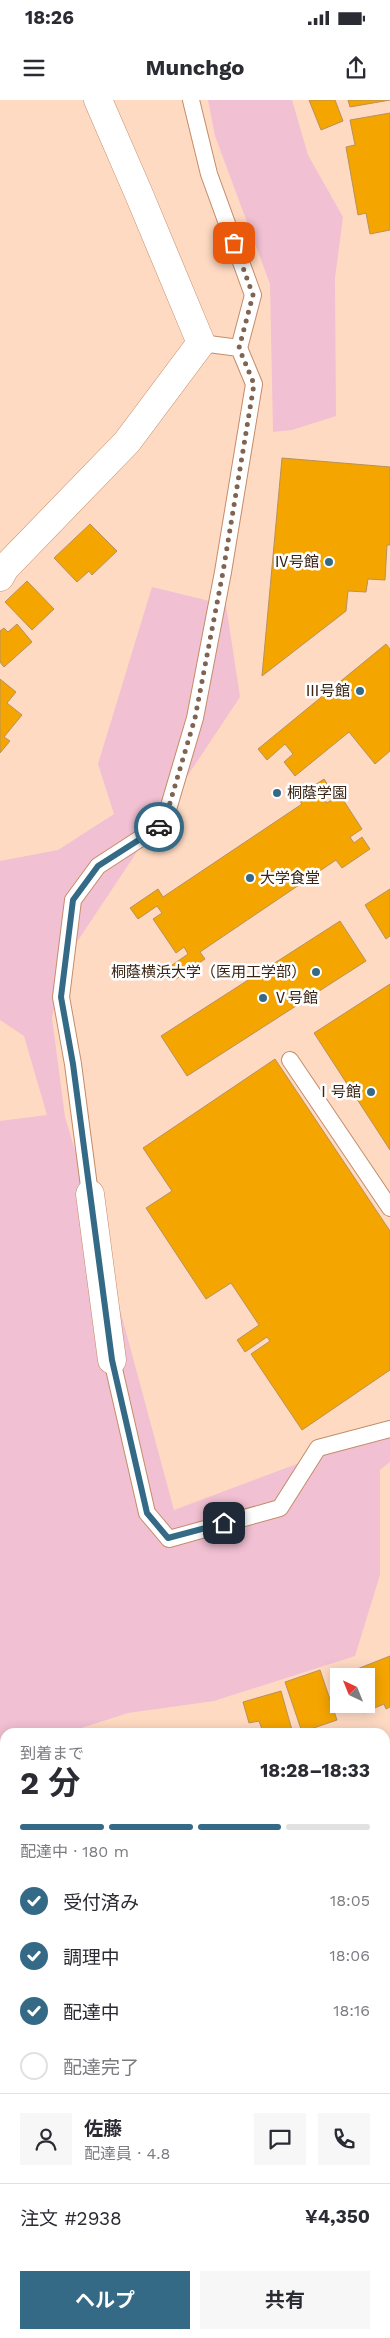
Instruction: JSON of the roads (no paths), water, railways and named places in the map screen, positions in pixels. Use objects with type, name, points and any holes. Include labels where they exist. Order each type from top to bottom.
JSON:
[{"type":"street","points":[[0,577],[5,568],[127,442],[201,343],[98,100]]},
{"type":"street","points":[[90,1194],[112,1360]]},
{"type":"lane","points":[[90,1194],[73,1064],[61,997],[73,900],[98,866],[164,823],[195,718],[223,572],[254,384],[239,348],[253,295],[209,174],[191,100]]},
{"type":"lane","points":[[201,343],[239,348]]},
{"type":"lane","points":[[290,1060],[390,1208]]},
{"type":"lane","points":[[112,1360],[147,1513],[168,1538],[280,1508],[318,1448],[390,1429]]},
{"type":"place","name":"Ⅳ号館","points":[[329,562]]},
{"type":"place","name":"Ⅲ号館","points":[[360,691]]},
{"type":"place","name":"桐蔭学園","points":[[277,793]]},
{"type":"place","name":"大学食堂","points":[[250,878]]},
{"type":"place","name":"桐蔭横浜大学（医用工学部）","points":[[316,972]]},
{"type":"place","name":"Ⅴ号館","points":[[263,998]]},
{"type":"place","name":"Ⅰ号館","points":[[371,1092]]}]
